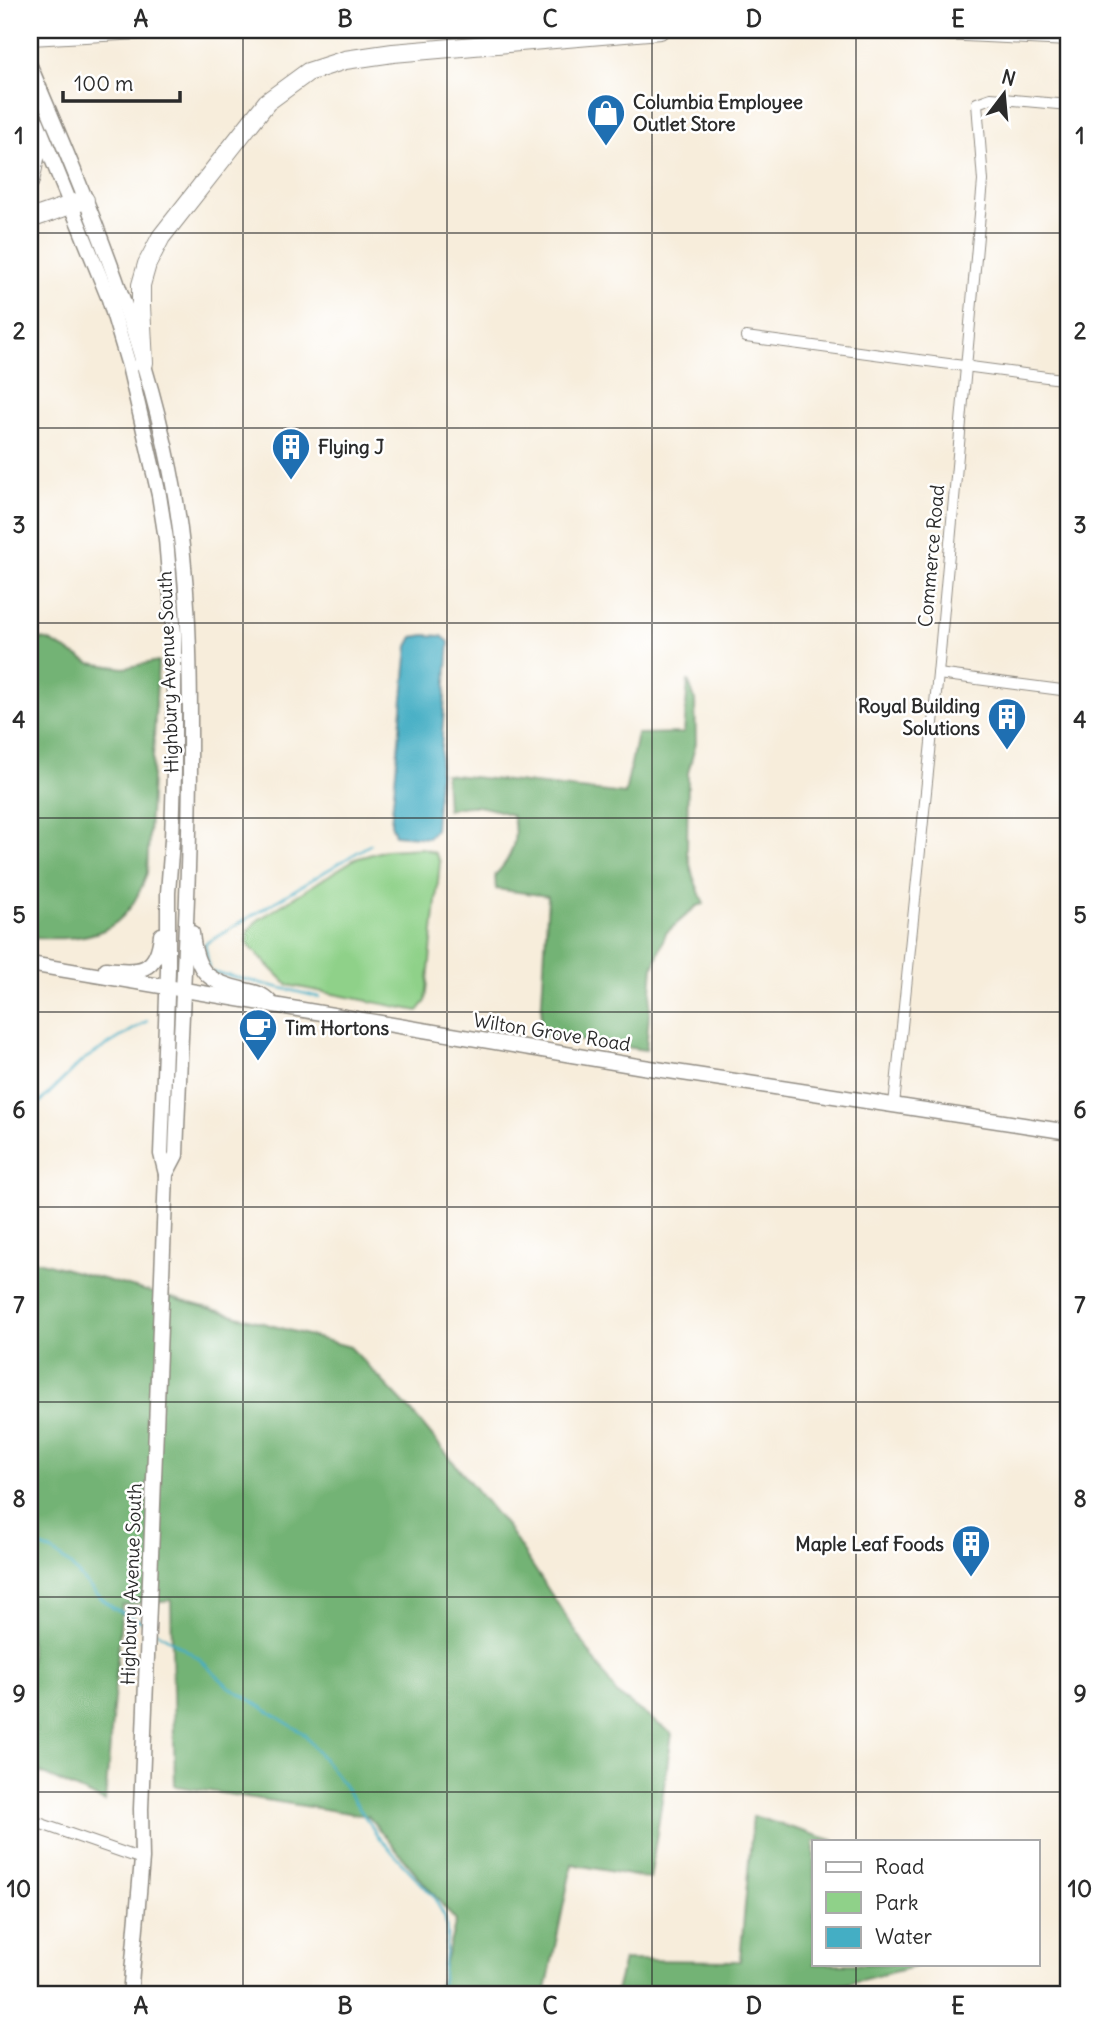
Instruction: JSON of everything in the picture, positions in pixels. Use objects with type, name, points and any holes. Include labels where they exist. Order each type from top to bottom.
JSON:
[{"type":"highway","points":[[30,36],[140,30]]},
{"type":"highway","points":[[144,363],[141,285],[147,264],[161,237],[258,112],[267,102],[308,72],[345,60],[393,53],[660,30]]},
{"type":"highway","points":[[924,30],[1069,37]]},
{"type":"highway","points":[[30,106],[36,154],[30,181]]},
{"type":"highway","points":[[30,219],[77,202]]},
{"type":"main road","name":"Highbury Avenue South","points":[[30,66],[130,366],[159,495],[166,539],[173,634],[172,840],[168,893],[161,1154],[166,1174],[141,1809],[142,1859],[130,1995]]},
{"type":"main road","name":"Highbury Avenue South","points":[[30,106],[77,202],[144,363],[175,494],[182,540],[189,621],[187,894],[176,1155],[166,1174]]},
{"type":"main road","points":[[30,963],[130,971],[149,966],[156,960],[159,950],[168,893]]},
{"type":"main road","points":[[187,894],[194,951],[201,969],[219,984],[256,992],[266,997],[273,1006]]},
{"type":"main road","name":"Wilton Grove Road","points":[[30,963],[630,1065],[1069,1132]]},
{"type":"street","name":"Commerce Road","points":[[894,1105],[938,674],[983,181],[976,103],[991,98],[1069,105]]},
{"type":"street","points":[[746,337],[1069,380]]},
{"type":"street","points":[[938,674],[1069,691]]},
{"type":"street","points":[[30,1820],[142,1859]]},
{"type":"green space","points":[[30,638],[48,640],[90,663],[124,668],[158,661],[147,873],[128,910],[116,922],[103,930],[71,938],[30,938]]},
{"type":"green space","points":[[688,680],[695,700],[696,743],[688,773],[687,852],[704,904],[697,906],[666,933],[653,968],[646,1050],[540,1035],[548,896],[496,889],[495,875],[510,855],[514,840],[512,815],[480,806],[447,810],[445,774],[625,794],[637,734],[684,733]]},
{"type":"green space","points":[[422,848],[435,853],[440,862],[426,1001],[418,1011],[288,985],[248,945],[247,932],[258,920],[355,859],[386,850]]},
{"type":"green space","points":[[30,1259],[350,1347],[412,1412],[507,1527],[617,1694],[672,1734],[650,1879],[572,1864],[545,1995],[436,1995],[456,1921],[368,1816],[175,1786],[171,1600],[122,1605],[105,1802],[30,1768]]},
{"type":"green space","points":[[753,1816],[832,1840],[812,1840],[812,1966],[917,1966],[833,1987],[830,1995],[615,1995],[624,1960],[740,1961]]},
{"type":"water","points":[[442,636],[449,642],[435,830],[428,838],[395,835],[391,823],[408,646],[413,637]]},
{"type":"waterway","points":[[209,967],[205,944],[371,844]]},
{"type":"waterway","points":[[213,972],[319,997]]},
{"type":"waterway","points":[[30,1112],[83,1060],[147,1021]]},
{"type":"waterway","points":[[30,1235],[33,1258],[30,1285]]},
{"type":"waterway","points":[[30,1327],[34,1364],[30,1420]]},
{"type":"waterway","points":[[30,1542],[67,1562],[95,1593],[113,1608],[143,1622]]},
{"type":"waterway","points":[[154,1630],[197,1657],[228,1686],[303,1733],[340,1780],[380,1839],[433,1896],[445,1917],[447,1934],[440,1995]]},
{"type":"place","name":"Columbia Employee Outlet Store","points":[[606,147]]},
{"type":"place","name":"Flying J","points":[[291,481]]},
{"type":"place","name":"Royal Building Solutions","points":[[1007,751]]},
{"type":"place","name":"Tim Hortons","points":[[258,1062]]},
{"type":"place","name":"Maple Leaf Foods","points":[[971,1578]]}]
